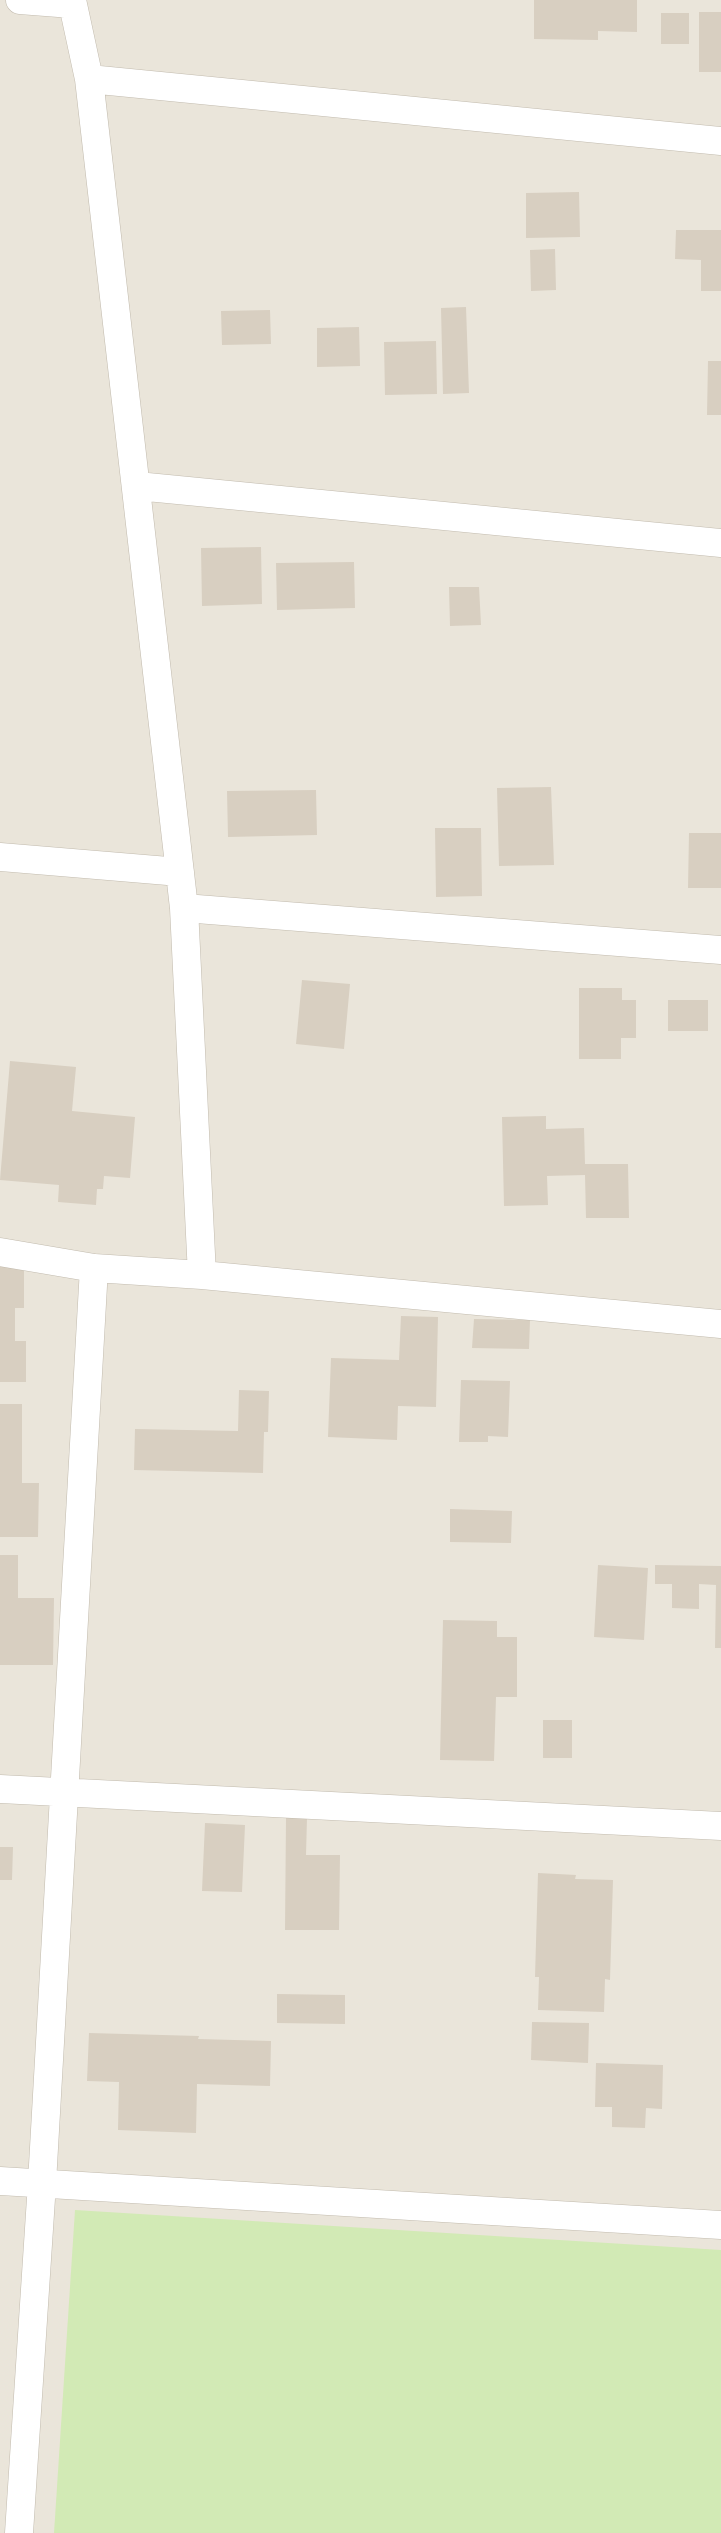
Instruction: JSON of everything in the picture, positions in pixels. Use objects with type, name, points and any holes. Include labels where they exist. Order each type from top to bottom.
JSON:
[{"type":"street","points":[[20,0],[72,2],[89,79],[184,908],[202,1275]]},
{"type":"street","points":[[89,79],[721,141]]},
{"type":"street","points":[[137,486],[721,543]]},
{"type":"street","points":[[0,857],[180,872]]},
{"type":"street","points":[[184,908],[721,950]]},
{"type":"street","points":[[0,1252],[94,1268],[202,1275],[721,1324]]},
{"type":"street","points":[[19,2533],[42,2184],[94,1268]]},
{"type":"street","points":[[0,1790],[721,1826]]},
{"type":"street","points":[[0,2181],[721,2225]]},
{"type":"shaded area","points":[[0,0],[721,0],[721,2533],[0,2533]]},
{"type":"green space","points":[[75,2210],[721,2250],[721,2533],[54,2533]]},
{"type":"building","points":[[534,0],[637,0],[637,32],[598,31],[598,40],[534,39]]},
{"type":"building","points":[[699,12],[721,12],[721,72],[699,72]]},
{"type":"building","points":[[661,13],[689,13],[689,44],[661,44]]},
{"type":"building","points":[[579,192],[580,237],[526,238],[526,193]]},
{"type":"building","points":[[676,230],[721,230],[721,291],[701,291],[701,260],[675,259]]},
{"type":"building","points":[[555,249],[556,290],[531,291],[530,250]]},
{"type":"building","points":[[466,307],[469,393],[443,394],[441,308]]},
{"type":"building","points":[[270,310],[271,344],[222,345],[221,311]]},
{"type":"building","points":[[359,327],[360,366],[317,367],[317,328]]},
{"type":"building","points":[[436,341],[437,394],[385,395],[384,342]]},
{"type":"building","points":[[708,361],[721,361],[721,415],[707,415]]},
{"type":"building","points":[[261,547],[262,604],[202,606],[201,548]]},
{"type":"building","points":[[354,562],[355,608],[277,610],[276,563]]},
{"type":"building","points":[[449,587],[479,587],[481,625],[450,626]]},
{"type":"building","points":[[551,787],[554,865],[499,866],[497,788]]},
{"type":"building","points":[[316,790],[317,835],[228,837],[227,791]]},
{"type":"building","points":[[435,828],[481,828],[482,896],[436,897]]},
{"type":"building","points":[[689,833],[721,833],[721,888],[688,888]]},
{"type":"building","points":[[302,980],[350,984],[344,1049],[296,1044]]},
{"type":"building","points":[[579,988],[622,988],[622,1000],[636,1000],[636,1038],[621,1038],[621,1059],[579,1059]]},
{"type":"building","points":[[668,1000],[708,1000],[708,1031],[668,1031]]},
{"type":"building","points":[[10,1061],[76,1067],[72,1111],[135,1117],[130,1178],[104,1176],[103,1189],[97,1189],[96,1205],[58,1202],[59,1185],[0,1180]]},
{"type":"building","points":[[546,1116],[546,1129],[584,1128],[585,1164],[628,1164],[629,1218],[586,1218],[585,1175],[547,1176],[548,1205],[504,1206],[502,1117]]},
{"type":"building","points":[[0,1266],[24,1267],[24,1308],[15,1308],[15,1341],[26,1341],[26,1382],[0,1382]]},
{"type":"building","points":[[401,1316],[438,1317],[436,1407],[398,1406],[397,1440],[328,1437],[331,1358],[399,1360]]},
{"type":"building","points":[[474,1319],[530,1320],[529,1349],[472,1348]]},
{"type":"building","points":[[461,1380],[510,1381],[508,1437],[488,1436],[488,1442],[459,1442]]},
{"type":"building","points":[[239,1390],[269,1391],[268,1432],[264,1432],[263,1473],[134,1470],[135,1429],[238,1431]]},
{"type":"building","points":[[0,1404],[22,1404],[22,1483],[39,1483],[38,1537],[0,1537]]},
{"type":"building","points":[[450,1509],[512,1511],[511,1543],[450,1542]]},
{"type":"building","points":[[0,1555],[18,1555],[18,1598],[54,1598],[53,1665],[0,1665]]},
{"type":"building","points":[[598,1565],[648,1568],[644,1640],[594,1637]]},
{"type":"building","points":[[655,1565],[721,1566],[721,1648],[715,1648],[716,1585],[699,1584],[699,1609],[672,1608],[672,1584],[655,1584]]},
{"type":"building","points":[[443,1620],[497,1621],[497,1637],[517,1637],[517,1697],[496,1697],[494,1761],[440,1760]]},
{"type":"building","points":[[543,1720],[572,1720],[572,1758],[543,1758]]},
{"type":"building","points":[[286,1818],[307,1818],[306,1855],[340,1855],[339,1930],[285,1930]]},
{"type":"building","points":[[205,1823],[245,1825],[242,1892],[202,1891]]},
{"type":"building","points":[[0,1847],[13,1847],[12,1880],[0,1880]]},
{"type":"building","points":[[538,1873],[576,1875],[575,1879],[613,1880],[610,1980],[605,1979],[604,2012],[538,2010],[539,1977],[535,1977]]},
{"type":"building","points":[[277,1994],[345,1995],[345,2024],[277,2023]]},
{"type":"building","points":[[532,2022],[589,2023],[588,2063],[531,2060]]},
{"type":"building","points":[[89,2033],[199,2036],[198,2039],[271,2041],[270,2086],[197,2084],[196,2133],[118,2130],[119,2082],[87,2081]]},
{"type":"building","points":[[596,2063],[663,2065],[662,2109],[646,2108],[645,2128],[612,2127],[612,2107],[595,2107]]}]
